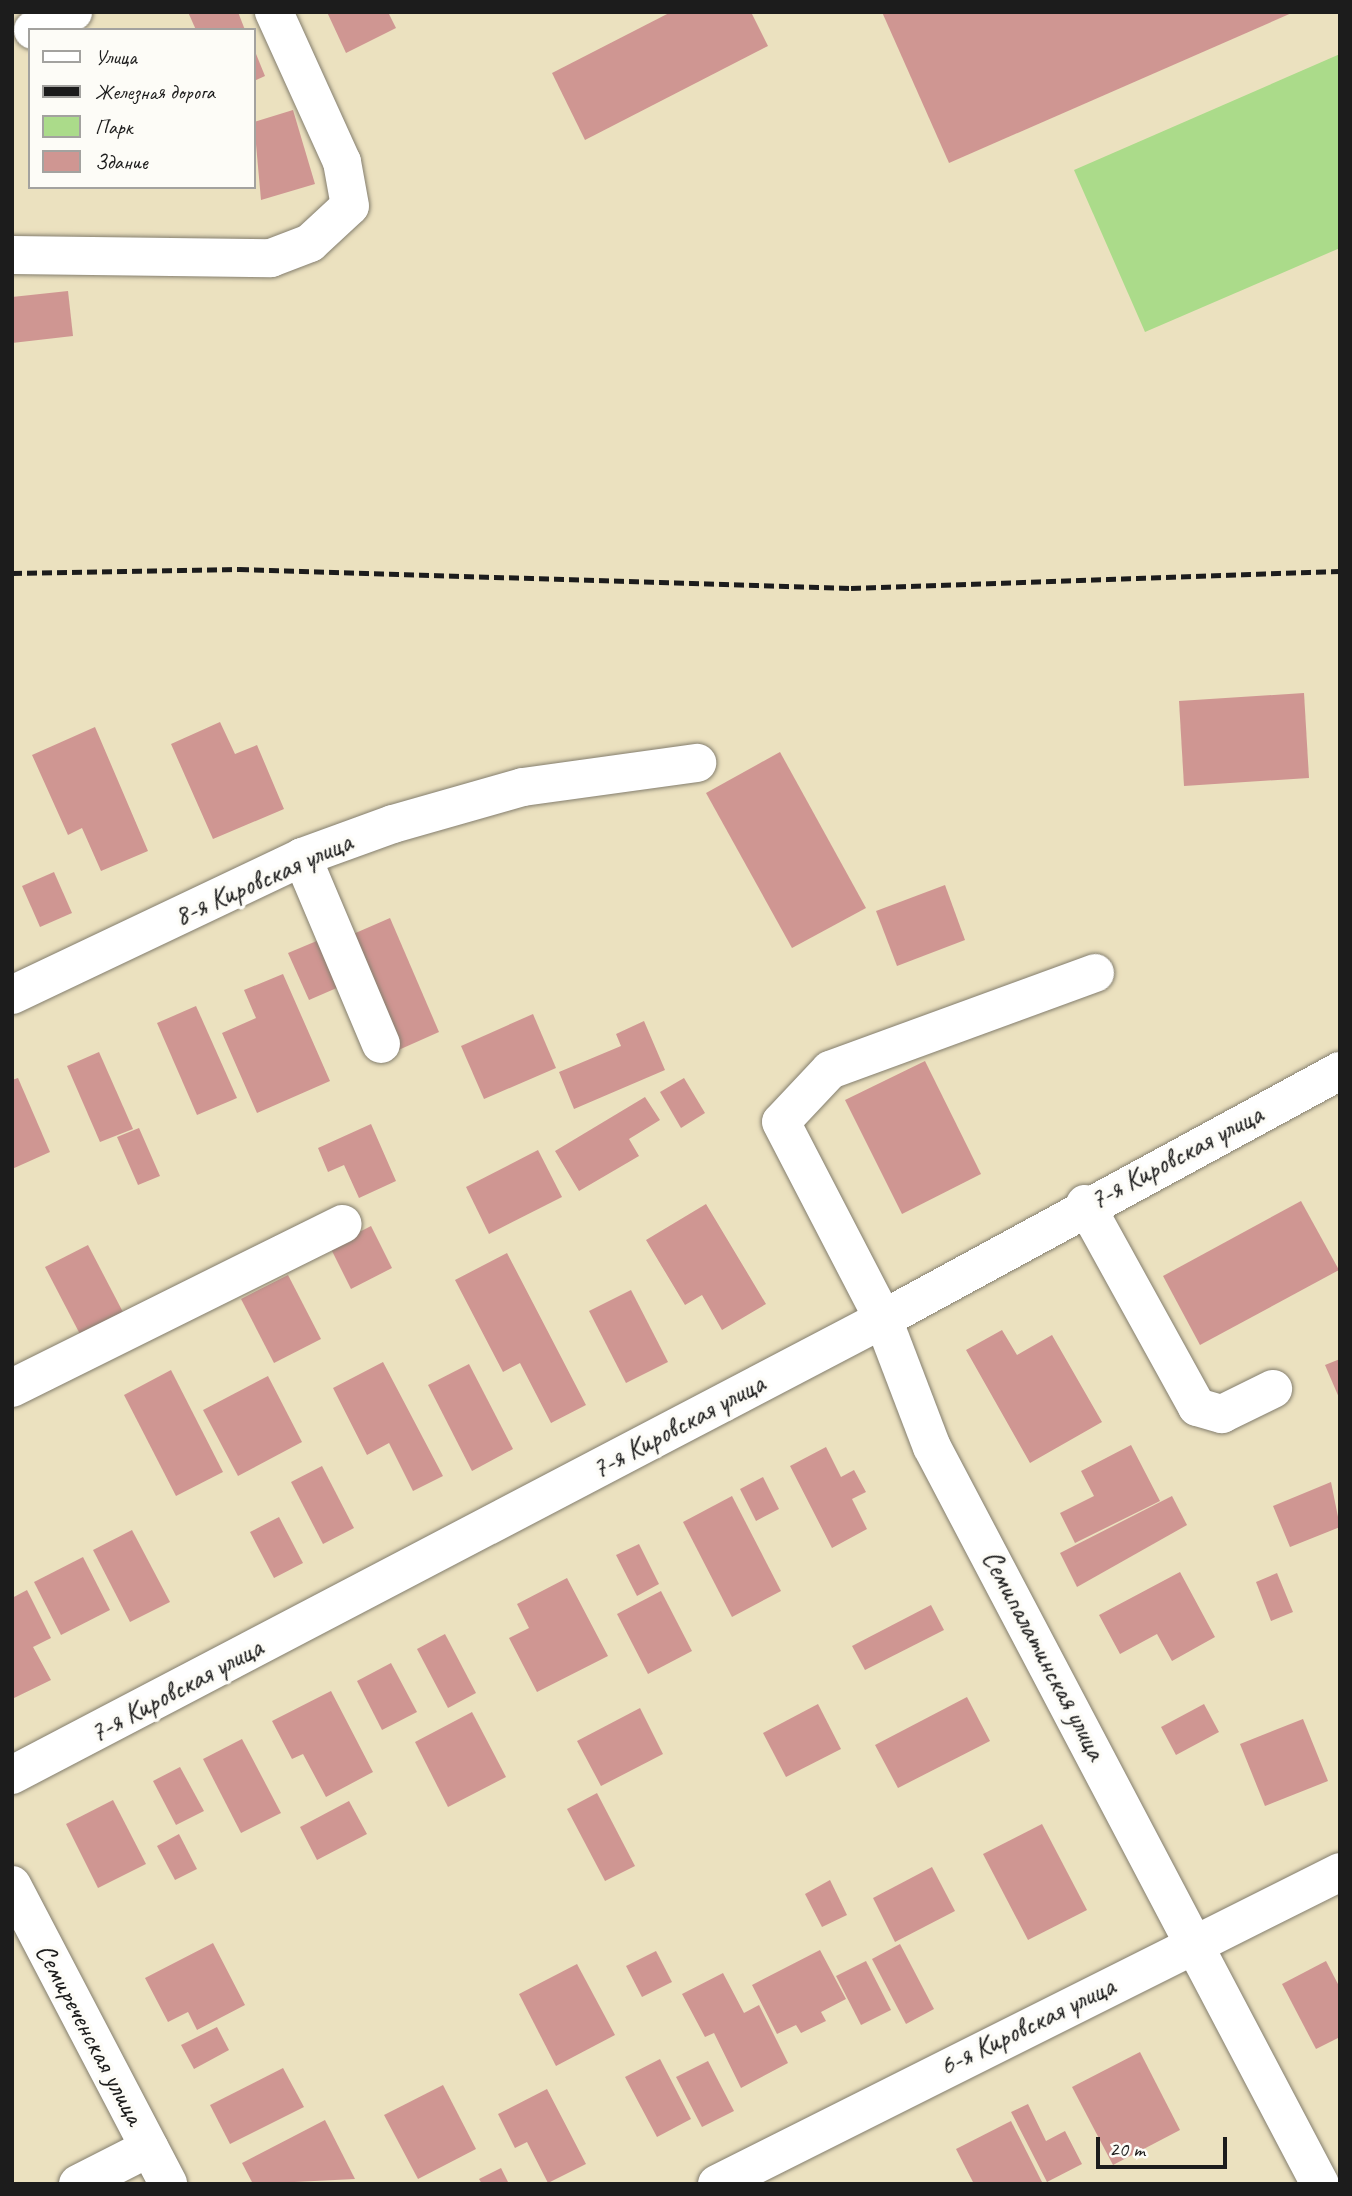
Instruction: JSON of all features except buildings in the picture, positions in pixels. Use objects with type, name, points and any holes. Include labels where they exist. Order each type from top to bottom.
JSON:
[{"type":"street","points":[[38,28],[73,12]]},
{"type":"street","points":[[12,255],[271,258],[310,243],[350,206],[342,162],[274,12]]},
{"type":"street","name":"8-я Кировская улица","points":[[12,995],[302,857],[523,787],[697,763]]},
{"type":"street","points":[[302,857],[382,1044]]},
{"type":"street","name":"Семипалатинская улица","points":[[1095,973],[830,1070],[781,1122],[883,1319],[932,1447],[1196,1942],[1320,2184]]},
{"type":"street","name":"7-я Кировская улица","points":[[12,1775],[883,1319],[1085,1205],[1340,1071]]},
{"type":"street","points":[[1085,1205],[1197,1407],[1222,1414],[1273,1389]]},
{"type":"street","points":[[12,1388],[343,1224]]},
{"type":"street","name":"6-я Кировская улица","points":[[717,2184],[1340,1872]]},
{"type":"street","name":"Семиреченская улица","points":[[12,1885],[168,2184]]},
{"type":"street","points":[[78,2184],[149,2148]]},
{"type":"green space","points":[[1340,54],[1340,248],[1145,332],[1074,170]]},
{"type":"railway","points":[[12,573],[239,569],[851,588],[1340,571]]}]
